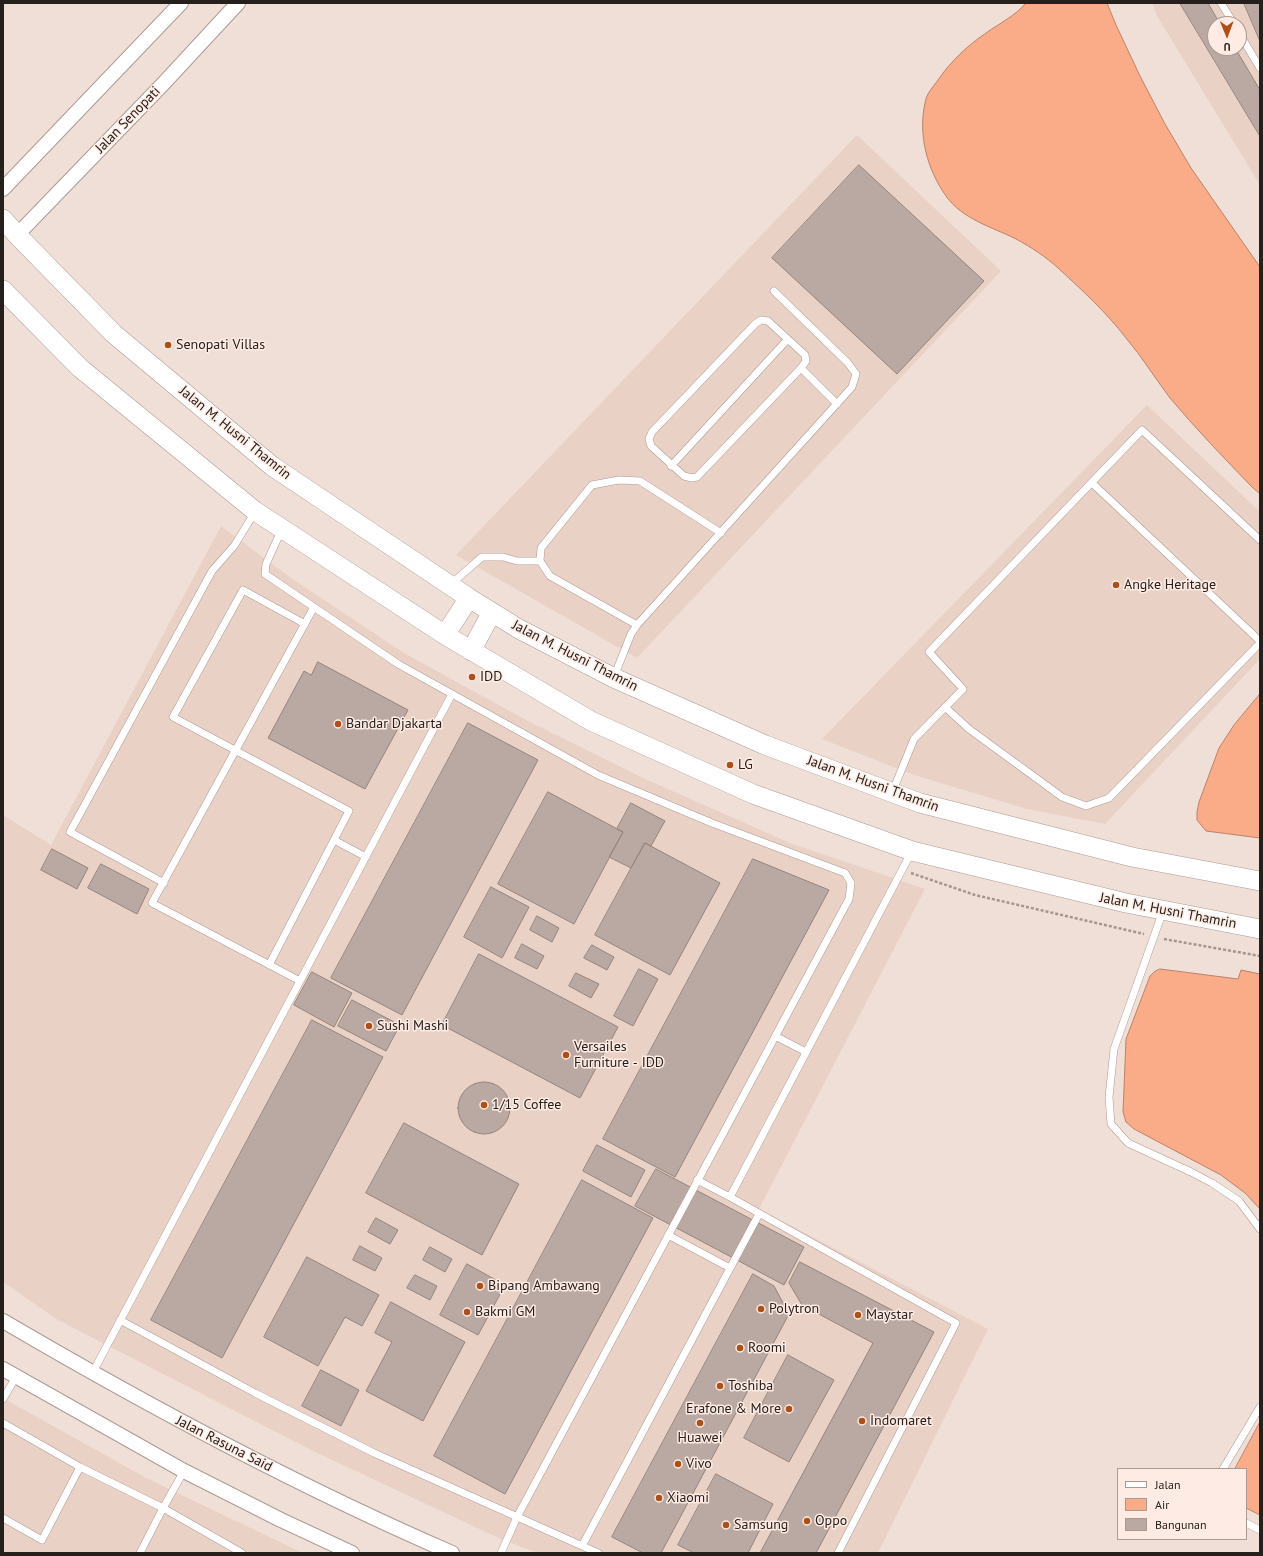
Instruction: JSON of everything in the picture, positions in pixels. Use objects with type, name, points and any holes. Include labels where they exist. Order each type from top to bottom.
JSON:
[{"type":"main road","name":"Jalan M. Husni Thamrin","points":[[3,219],[114,334],[272,466],[450,586],[519,629],[614,678],[765,744],[920,803],[1132,857],[1260,881]]},
{"type":"main road","name":"Jalan M. Husni Thamrin","points":[[4,292],[80,368],[255,511],[471,652],[591,721],[753,794],[912,852],[1126,903],[1260,929]]},
{"type":"main road","points":[[445,635],[469,598]]},
{"type":"main road","points":[[471,652],[492,612]]},
{"type":"street","points":[[3,188],[181,3]]},
{"type":"street","name":"Jalan Senopati","points":[[17,235],[163,84],[238,3]]},
{"type":"street","name":"Jalan Rasuna Said","points":[[3,1321],[165,1413],[293,1480],[452,1553]]},
{"type":"street","points":[[3,1369],[184,1471],[281,1520],[352,1553]]},
{"type":"lane","points":[[1221,3],[1229,16]]},
{"type":"lane","points":[[1247,46],[1259,66]]},
{"type":"lane","points":[[614,678],[637,625],[852,387],[856,374],[848,362],[774,291]]},
{"type":"lane","points":[[761,320],[768,321],[787,340],[805,355],[806,361],[697,477],[692,478],[684,476],[671,466],[651,446],[649,438],[652,432],[755,324],[761,320]]},
{"type":"lane","points":[[671,466],[787,340]]},
{"type":"lane","points":[[801,368],[836,404]]},
{"type":"lane","points":[[892,793],[914,739],[963,689],[929,652],[1142,430],[1260,540]]},
{"type":"lane","points":[[637,625],[550,576],[540,561],[541,548],[592,485],[619,480],[640,481],[721,533]]},
{"type":"lane","points":[[945,707],[969,729],[1062,797],[1086,806],[1109,798],[1260,642],[1092,482]]},
{"type":"lane","points":[[164,883],[70,832],[212,571],[234,546],[255,511]]},
{"type":"lane","points":[[282,529],[266,564],[265,574],[398,664],[598,775],[712,823],[845,873],[851,883],[849,899],[517,1517],[501,1553]]},
{"type":"lane","points":[[450,586],[482,557],[503,557],[517,561],[540,561]]},
{"type":"lane","points":[[269,965],[349,811],[173,717],[243,590],[305,624]]},
{"type":"lane","points":[[300,981],[152,903],[314,607]]},
{"type":"lane","points":[[93,1372],[452,694]]},
{"type":"lane","points":[[334,840],[366,857]]},
{"type":"lane","points":[[730,1197],[912,852]]},
{"type":"lane","points":[[1163,910],[1114,1049],[1109,1097],[1112,1124],[1128,1143],[1191,1172],[1212,1183],[1239,1201],[1260,1229]]},
{"type":"lane","points":[[775,1036],[806,1052]]},
{"type":"lane","points":[[697,1180],[956,1323],[838,1553]]},
{"type":"lane","points":[[582,1546],[759,1214]]},
{"type":"lane","points":[[668,1235],[730,1268]]},
{"type":"lane","points":[[120,1320],[255,1393],[374,1453],[598,1553]]},
{"type":"lane","points":[[3,1399],[16,1377]]},
{"type":"lane","points":[[1224,1468],[1260,1407]]},
{"type":"lane","points":[[3,1423],[80,1466],[163,1508],[242,1553]]},
{"type":"lane","points":[[4,1521],[42,1540],[80,1466]]},
{"type":"lane","points":[[140,1553],[184,1471]]},
{"type":"lane","points":[[1247,1524],[1260,1530]]},
{"type":"path","points":[[902,870],[975,895],[1153,937],[1260,956]]},
{"type":"shaded area","points":[[1152,3],[1260,3],[1260,185],[1157,16]]},
{"type":"shaded area","points":[[857,135],[1001,271],[637,658],[456,555]]},
{"type":"shaded area","name":"Angke Heritage","points":[[1147,405],[1260,512],[1260,659],[1105,824],[1027,809],[914,775],[822,739]]},
{"type":"shaded area","points":[[221,526],[291,578],[404,653],[528,721],[643,778],[790,843],[925,889],[759,1209],[988,1329],[878,1553],[538,1553],[503,1540],[313,1451],[58,1320],[3,1282],[3,815],[51,845]]},
{"type":"shaded area","points":[[3,1398],[146,1478],[303,1553],[3,1553]]},
{"type":"water","points":[[1026,3],[1107,3],[1140,76],[1165,124],[1191,168],[1260,267],[1260,494],[1180,410],[1118,328],[1085,293],[1053,264],[1033,249],[1016,239],[978,222],[960,211],[939,186],[929,163],[924,139],[923,115],[928,94],[948,66],[960,54],[979,38],[1012,16]]},
{"type":"water","points":[[1260,694],[1260,838],[1206,831],[1197,820],[1197,812],[1199,802],[1219,748],[1234,725]]},
{"type":"water","points":[[1160,969],[1238,979],[1241,970],[1260,974],[1260,1209],[1245,1193],[1221,1175],[1134,1129],[1126,1122],[1123,1112],[1126,1039],[1150,976]]},
{"type":"water","points":[[1260,1422],[1260,1515],[1247,1508],[1247,1468],[1236,1468]]},
{"type":"building","points":[[1180,3],[1208,3],[1215,16],[1207,16],[1207,48]]},
{"type":"building","points":[[1244,3],[1260,3],[1260,41]]},
{"type":"building","points":[[1212,56],[1240,56],[1260,90],[1260,136]]},
{"type":"building","points":[[859,165],[984,281],[897,374],[772,258]]},
{"type":"building","name":"Bandar Djakarta","points":[[318,662],[408,710],[365,789],[268,738],[304,671],[311,675]]},
{"type":"building","points":[[468,723],[538,760],[402,1015],[331,978]]},
{"type":"building","points":[[548,792],[623,832],[574,924],[498,884]]},
{"type":"building","points":[[631,803],[665,821],[651,846],[645,843],[631,868],[609,857],[623,832],[617,829]]},
{"type":"building","points":[[645,843],[720,883],[670,975],[595,935]]},
{"type":"building","points":[[52,849],[88,868],[77,889],[41,870]]},
{"type":"building","points":[[753,859],[829,890],[675,1177],[603,1139]]},
{"type":"building","points":[[101,864],[149,889],[137,914],[88,888]]},
{"type":"building","points":[[491,887],[529,907],[502,958],[464,937]]},
{"type":"building","points":[[537,916],[559,928],[552,942],[530,930]]},
{"type":"building","points":[[522,944],[544,956],[537,969],[515,958]]},
{"type":"building","points":[[592,945],[614,957],[607,970],[584,958]]},
{"type":"building","points":[[479,954],[618,1027],[580,1098],[442,1025]]},
{"type":"building","points":[[639,969],[658,979],[633,1026],[614,1016]]},
{"type":"building","points":[[312,972],[352,993],[334,1027],[294,1005]]},
{"type":"building","points":[[576,973],[599,984],[591,998],[569,986]]},
{"type":"building","name":"Sushi Mashi","points":[[352,1000],[400,1025],[386,1051],[338,1026]]},
{"type":"building","points":[[312,1020],[383,1057],[222,1358],[151,1320]]},
{"type":"building","name":"1/15 Coffee","points":[[479,1082],[489,1082],[499,1086],[506,1093],[510,1103],[510,1113],[506,1123],[499,1130],[489,1134],[479,1134],[469,1130],[462,1123],[458,1113],[458,1103],[462,1093],[469,1086]]},
{"type":"building","points":[[404,1123],[519,1184],[482,1255],[366,1193]]},
{"type":"building","points":[[597,1145],[645,1170],[631,1197],[583,1171]]},
{"type":"building","points":[[656,1169],[804,1247],[784,1285],[635,1206]]},
{"type":"building","points":[[582,1180],[653,1218],[505,1494],[434,1456]]},
{"type":"building","points":[[376,1218],[398,1230],[390,1244],[368,1232]]},
{"type":"building","points":[[360,1246],[382,1258],[375,1271],[353,1260]]},
{"type":"building","points":[[430,1247],[452,1259],[445,1272],[423,1260]]},
{"type":"building","points":[[307,1257],[379,1295],[362,1326],[345,1317],[318,1366],[264,1337]]},
{"type":"building","points":[[800,1262],[934,1332],[816,1553],[760,1553],[873,1343],[802,1305],[789,1283]]},
{"type":"building","points":[[467,1264],[505,1285],[478,1335],[440,1315]]},
{"type":"building","points":[[753,1274],[774,1286],[789,1314],[661,1553],[643,1553],[612,1537]]},
{"type":"building","points":[[415,1275],[437,1286],[430,1300],[407,1288]]},
{"type":"building","points":[[391,1302],[465,1342],[423,1421],[366,1391],[392,1342],[375,1333]]},
{"type":"building","name":"Erafone & More","points":[[788,1355],[834,1380],[789,1462],[744,1438]]},
{"type":"building","points":[[321,1370],[359,1390],[341,1426],[302,1406]]},
{"type":"building","name":"Samsung","points":[[716,1474],[773,1504],[748,1553],[694,1553],[678,1545]]},
{"type":"place","name":"Senopati Villas","points":[[168,345]]},
{"type":"place","name":"Angke Heritage","points":[[1116,585]]},
{"type":"place","name":"IDD","points":[[472,677]]},
{"type":"place","name":"Bandar Djakarta","points":[[338,724]]},
{"type":"place","name":"LG","points":[[730,765]]},
{"type":"place","name":"Sushi Mashi","points":[[369,1026]]},
{"type":"place","name":"Versailes Furniture - IDD","points":[[566,1055]]},
{"type":"place","name":"1/15 Coffee","points":[[484,1105]]},
{"type":"place","name":"Bipang Ambawang","points":[[480,1286]]},
{"type":"place","name":"Polytron","points":[[761,1309]]},
{"type":"place","name":"Bakmi GM","points":[[467,1312]]},
{"type":"place","name":"Maystar","points":[[858,1315]]},
{"type":"place","name":"Roomi","points":[[740,1348]]},
{"type":"place","name":"Toshiba","points":[[720,1386]]},
{"type":"place","name":"Erafone & More","points":[[789,1409]]},
{"type":"place","name":"Indomaret","points":[[862,1421]]},
{"type":"place","name":"Huawei","points":[[700,1423]]},
{"type":"place","name":"Vivo","points":[[678,1464]]},
{"type":"place","name":"Xiaomi","points":[[659,1498]]},
{"type":"place","name":"Oppo","points":[[807,1521]]},
{"type":"place","name":"Samsung","points":[[726,1525]]}]
